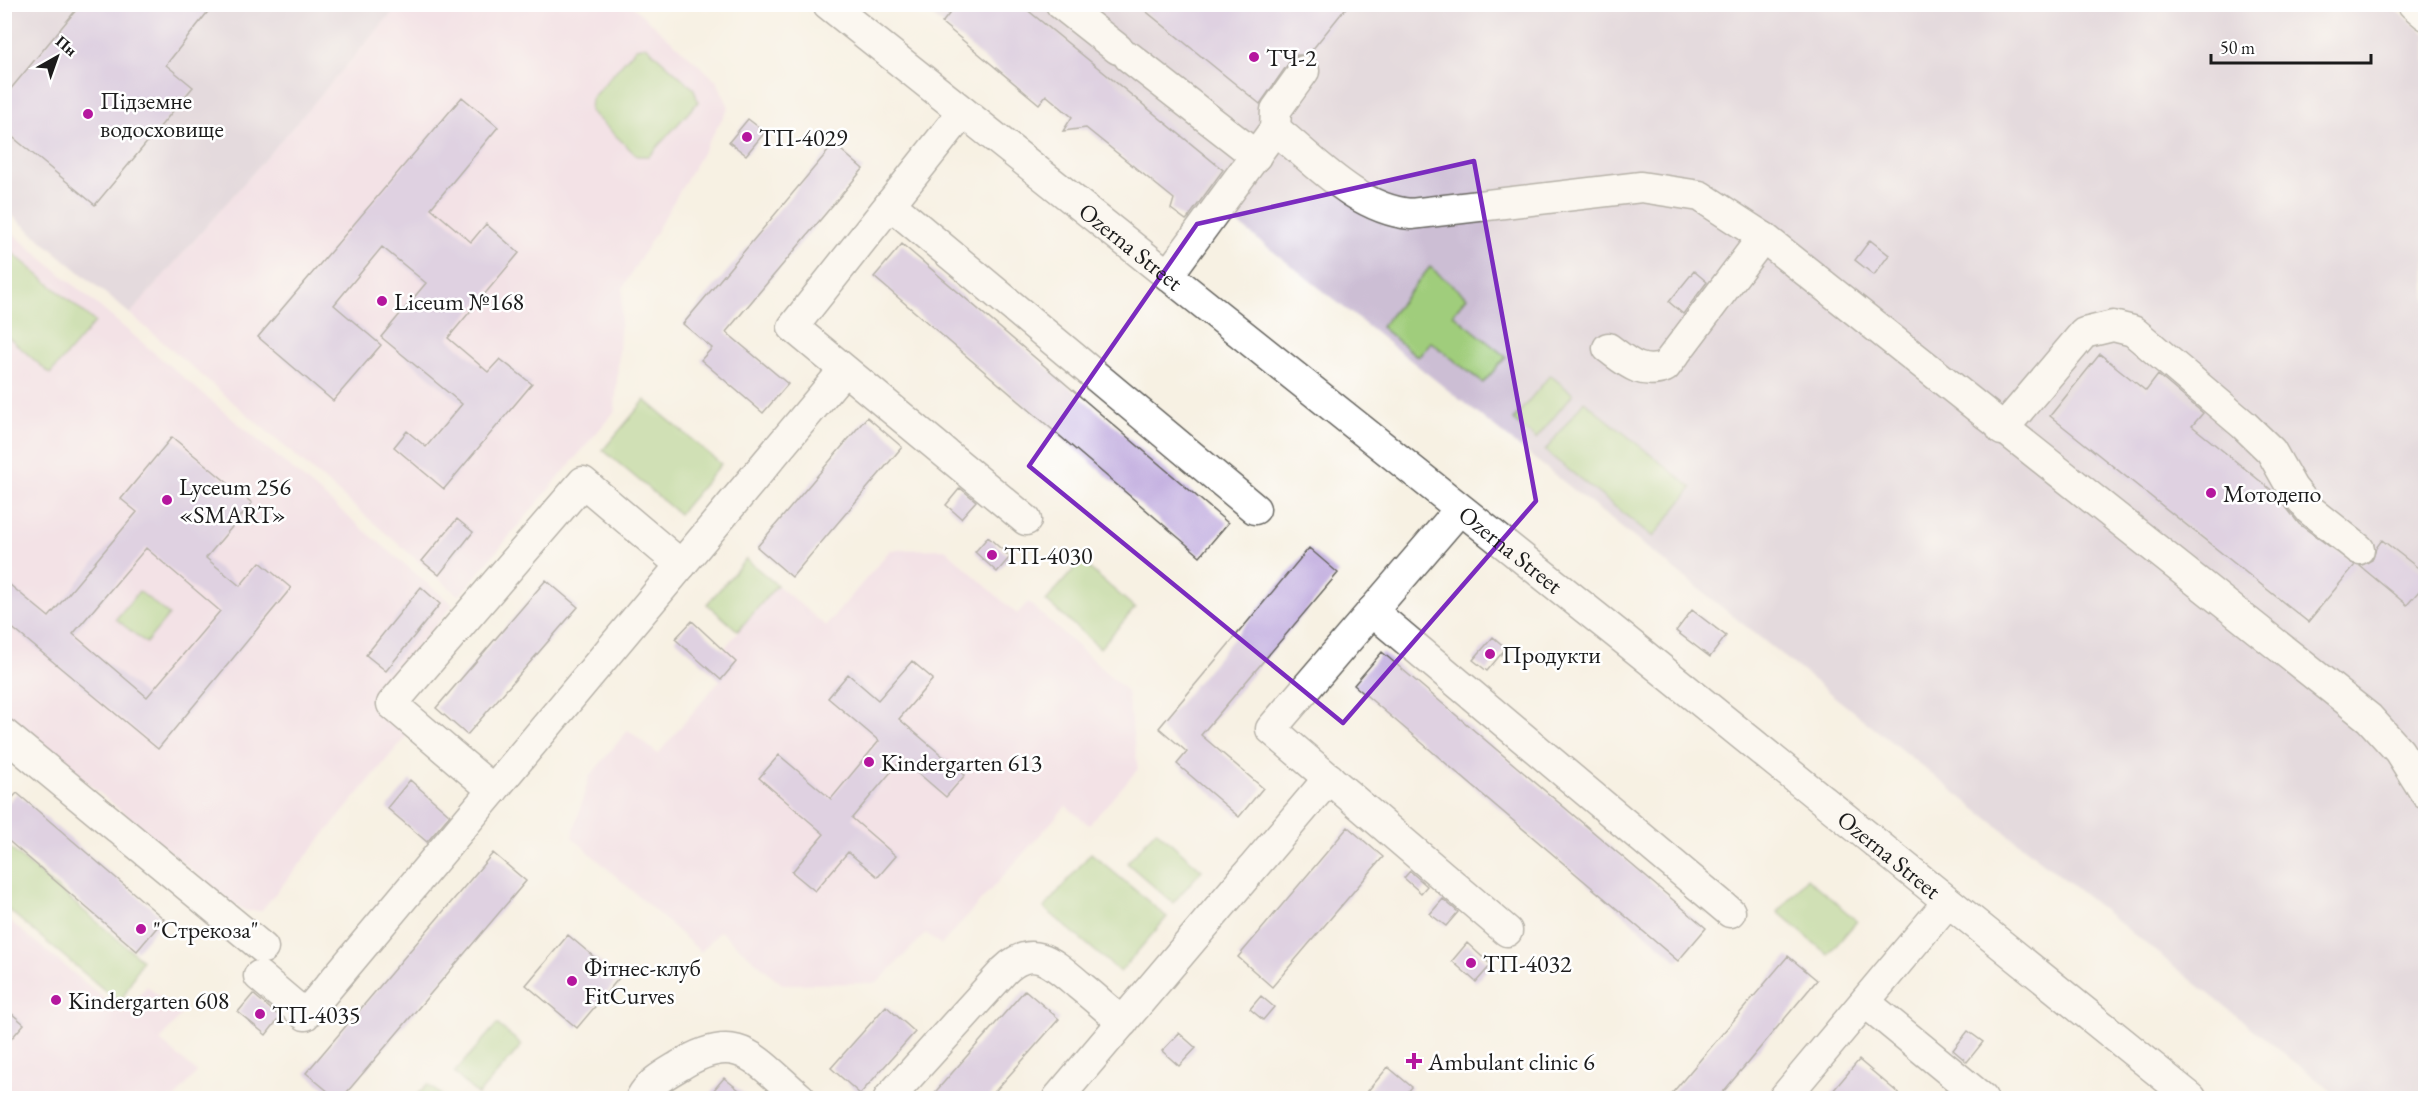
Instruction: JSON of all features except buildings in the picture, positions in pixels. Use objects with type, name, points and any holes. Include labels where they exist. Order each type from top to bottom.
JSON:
[{"type":"street","name":"Ozerna Street","points":[[828,4],[2191,1098]]},
{"type":"street","points":[[1061,4],[1256,156]]},
{"type":"street","points":[[2413,4],[2426,15]]},
{"type":"street","points":[[1168,275],[1275,129],[1276,110],[1304,71]]},
{"type":"street","points":[[963,112],[793,327],[1026,520]]},
{"type":"street","points":[[1275,129],[1361,199],[1396,213],[1411,214],[1641,188],[1700,196],[1763,237],[2002,430],[2369,718],[2399,751],[2426,794]]},
{"type":"street","points":[[890,204],[1255,509]]},
{"type":"street","points":[[1608,348],[1634,367],[1644,371],[1654,371],[1665,367],[1763,237]]},
{"type":"street","points":[[2002,430],[2084,333],[2113,326],[2133,331],[2244,425],[2271,451],[2292,488],[2310,510],[2359,549]]},
{"type":"street","points":[[4,734],[261,962],[304,1015],[844,370]]},
{"type":"street","points":[[493,790],[392,704],[583,482],[681,565]]},
{"type":"street","points":[[1460,509],[1271,729],[1507,931]]},
{"type":"street","points":[[1372,611],[1730,912]]},
{"type":"street","points":[[1058,1098],[1329,778]]},
{"type":"street","points":[[1784,1098],[1948,902]]},
{"type":"street","points":[[889,1098],[1004,971],[1022,958],[1033,957],[1054,963],[1122,1022]]},
{"type":"street","points":[[1865,1002],[1982,1098]]},
{"type":"street","points":[[641,1098],[657,1079],[705,1050],[720,1047],[735,1048],[748,1054],[800,1098]]},
{"type":"highlighted area","points":[[1474,161],[1536,501],[1343,723],[1029,466],[1197,224]]},
{"type":"shaded area","points":[[4,5],[399,5],[130,314],[5,210]]},
{"type":"shaded area","name":"Liceum №168","points":[[399,5],[631,5],[717,81],[729,107],[623,288],[615,411],[459,596],[130,314]]},
{"type":"shaded area","points":[[919,5],[2389,5],[2426,34],[2425,1098],[2340,1098],[1216,206],[1196,212],[1186,220],[1174,199],[1086,129],[1074,130],[1066,125],[1072,116],[1046,95],[1039,104],[973,50],[977,39],[968,32],[960,39]]},
{"type":"shaded area","name":"Lyceum 256 «SMART»","points":[[4,226],[453,605],[375,698],[412,729],[261,911],[247,911],[234,905],[5,714]]},
{"type":"shaded area","name":"Kindergarten 613","points":[[945,549],[1017,614],[1028,602],[1127,691],[1138,769],[1089,825],[1066,806],[941,945],[926,933],[877,983],[782,984],[720,931],[701,952],[572,837],[589,777],[628,730],[658,754],[720,680],[707,669],[777,585],[826,626],[890,550]]},
{"type":"shaded area","name":"Kindergarten 608","points":[[4,916],[123,1014],[147,986],[181,1015],[160,1041],[197,1072],[175,1098],[5,1098]]},
{"type":"green space","points":[[646,46],[694,89],[698,102],[649,156],[637,156],[590,111],[591,99],[636,48]]},
{"type":"green space","points":[[4,246],[95,322],[50,374],[5,334]]},
{"type":"green space","points":[[1430,267],[1467,297],[1453,314],[1506,357],[1483,383],[1431,342],[1418,357],[1381,327]]},
{"type":"green space","points":[[1550,375],[1573,394],[1536,439],[1513,420]]},
{"type":"green space","points":[[645,400],[721,464],[679,514],[603,450]]},
{"type":"green space","points":[[1584,401],[1692,488],[1653,537],[1545,451]]},
{"type":"green space","points":[[746,559],[777,585],[738,631],[707,604]]},
{"type":"green space","points":[[1081,561],[1135,608],[1100,648],[1046,601]]},
{"type":"green space","points":[[139,591],[169,615],[146,643],[116,619]]},
{"type":"green space","points":[[1156,830],[1202,870],[1173,903],[1127,863]]},
{"type":"green space","points":[[4,843],[142,960],[120,1003],[5,907]]},
{"type":"green space","points":[[1091,853],[1167,917],[1120,972],[1044,908]]},
{"type":"green space","points":[[1807,878],[1857,921],[1828,955],[1778,912]]},
{"type":"green space","points":[[497,1024],[522,1045],[478,1095],[454,1073]]},
{"type":"green space","points":[[427,1084],[445,1098],[415,1098]]},
{"type":"place","name":"ТЧ-2","points":[[1254,57]]},
{"type":"place","name":"Підземне водосховище","points":[[88,114]]},
{"type":"place","name":"ТП-4029","points":[[747,137]]},
{"type":"place","name":"Liceum №168","points":[[382,301]]},
{"type":"place","name":"Мотодепо","points":[[2211,493]]},
{"type":"place","name":"Lyceum 256 «SMART»","points":[[167,500]]},
{"type":"place","name":"ТП-4030","points":[[992,555]]},
{"type":"place","name":"Продукти","points":[[1490,654]]},
{"type":"place","name":"Kindergarten 613","points":[[869,762]]},
{"type":"place","name":"\"Стрекоза\"","points":[[141,929]]},
{"type":"place","name":"ТП-4032","points":[[1471,963]]},
{"type":"place","name":"Фітнес-клуб FitCurves","points":[[572,981]]},
{"type":"place","name":"Kindergarten 608","points":[[56,1000]]},
{"type":"place","name":"ТП-4035","points":[[260,1014]]},
{"type":"place","name":"Ambulant clinic 6","points":[[1414,1061]]}]
